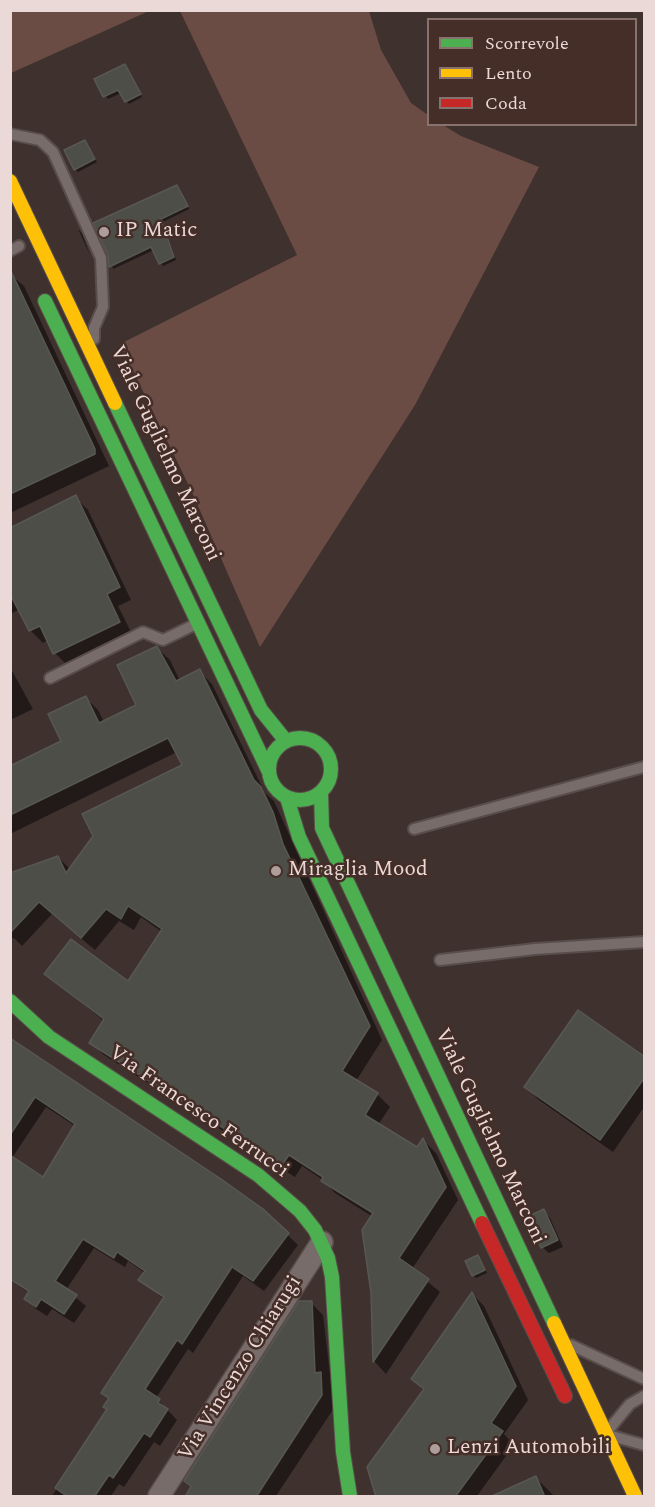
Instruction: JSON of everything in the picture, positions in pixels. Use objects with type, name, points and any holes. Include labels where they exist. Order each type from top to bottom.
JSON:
[{"type":"main road","name":"Viale Guglielmo Marconi","points":[[10,181],[261,710],[286,741],[306,738],[320,745],[328,754],[331,777],[321,792],[322,828],[635,1497]]},
{"type":"main road","name":"Viale Guglielmo Marconi","points":[[39,288],[272,782],[286,798],[299,837],[572,1411]]},
{"type":"main road","points":[[269,772],[271,758],[286,741]]},
{"type":"main road","points":[[286,798],[308,800],[321,792]]},
{"type":"main road","name":"Via Francesco Ferrucci","points":[[10,1001],[49,1037],[258,1175],[300,1211],[322,1242],[332,1277],[343,1452],[350,1497]]},
{"type":"street","name":"Via Vincenzo Chiarugi","points":[[159,1497],[322,1242]]},
{"type":"lane","points":[[10,134],[40,140],[53,152],[101,258],[103,307],[94,328],[94,357]]},
{"type":"lane","points":[[50,678],[143,632],[163,640],[196,623]]},
{"type":"lane","points":[[414,829],[645,767]]},
{"type":"lane","points":[[440,960],[535,949],[645,942]]},
{"type":"lane","points":[[562,1341],[645,1379]]},
{"type":"lane","points":[[645,1396],[630,1404],[606,1434],[645,1445]]},
{"type":"shaded area","points":[[11,10],[149,10],[149,11],[11,73]]},
{"type":"shaded area","points":[[180,11],[369,11],[381,50],[411,103],[427,114],[427,126],[445,126],[461,136],[539,167],[415,405],[260,647],[191,490],[120,344],[297,255]]},
{"type":"building","points":[[125,64],[141,94],[125,102],[118,90],[103,97],[94,79]]},
{"type":"building","points":[[85,140],[95,159],[74,170],[64,150]]},
{"type":"building","points":[[177,185],[188,206],[161,219],[174,257],[159,264],[151,247],[109,267],[108,255],[93,223]]},
{"type":"building","points":[[10,269],[95,449],[95,454],[10,494]]},
{"type":"building","points":[[76,495],[120,587],[107,594],[120,622],[53,654],[40,626],[29,631],[10,594],[10,528]]},
{"type":"building","points":[[157,646],[176,681],[200,669],[254,780],[261,787],[273,812],[283,844],[370,1026],[342,1071],[378,1093],[365,1115],[417,1147],[423,1138],[446,1187],[399,1258],[429,1279],[373,1362],[371,1293],[362,1230],[373,1213],[321,1181],[323,1177],[289,1155],[282,1165],[89,1043],[104,1019],[44,974],[71,939],[128,981],[162,929],[128,906],[121,919],[106,909],[81,938],[39,902],[10,933],[10,873],[58,856],[66,873],[93,836],[82,814],[182,765],[168,738],[10,815],[10,766],[61,741],[48,714],[86,696],[99,723],[136,705],[117,665]]},
{"type":"building","points":[[578,1010],[645,1057],[645,1077],[600,1140],[524,1087]]},
{"type":"building","points":[[10,1038],[221,1179],[263,1209],[289,1233],[253,1281],[232,1267],[182,1344],[177,1340],[145,1389],[160,1399],[158,1403],[168,1409],[150,1437],[144,1433],[113,1478],[109,1475],[94,1497],[68,1497],[55,1488],[107,1409],[103,1407],[109,1398],[101,1393],[164,1297],[138,1280],[145,1271],[117,1252],[114,1258],[83,1239],[55,1281],[77,1295],[64,1314],[41,1299],[36,1307],[24,1299],[29,1291],[10,1279],[10,1155],[43,1177],[75,1124],[35,1097],[10,1135]]},
{"type":"building","points":[[544,1209],[558,1240],[541,1248],[527,1217]]},
{"type":"building","points":[[478,1255],[485,1270],[472,1276],[465,1261]]},
{"type":"building","points":[[472,1292],[516,1386],[491,1423],[503,1431],[455,1497],[376,1497],[367,1467],[424,1389],[411,1379]]},
{"type":"building","points":[[299,1301],[312,1301],[315,1373],[321,1372],[322,1395],[256,1497],[185,1497],[191,1486],[184,1481]]},
{"type":"building","points":[[536,1476],[545,1497],[490,1497]]},
{"type":"traffic: fast","points":[[45,301],[269,772]]},
{"type":"traffic: fast","points":[[115,403],[261,710],[286,741]]},
{"type":"traffic: fast","points":[[300,738],[312,740],[322,747],[329,757],[331,769],[329,781],[322,791],[312,798],[300,800],[288,798],[278,791],[271,781],[269,769],[271,757],[278,747],[288,740],[300,738]]},
{"type":"traffic: fast","points":[[321,792],[322,828],[554,1323]]},
{"type":"traffic: fast","points":[[287,798],[299,837],[482,1223]]},
{"type":"traffic: fast","points":[[10,1001],[49,1037],[258,1175],[300,1211],[315,1230],[328,1258],[332,1277],[343,1452],[350,1496]]},
{"type":"traffic: slow","points":[[10,181],[115,403]]},
{"type":"traffic: slow","points":[[554,1323],[635,1496]]},
{"type":"traffic: jam","points":[[482,1223],[565,1396]]},
{"type":"place","name":"IP Matic","points":[[104,232]]},
{"type":"place","name":"Miraglia Mood","points":[[276,871]]},
{"type":"place","name":"Lenzi Automobili","points":[[435,1449]]}]
